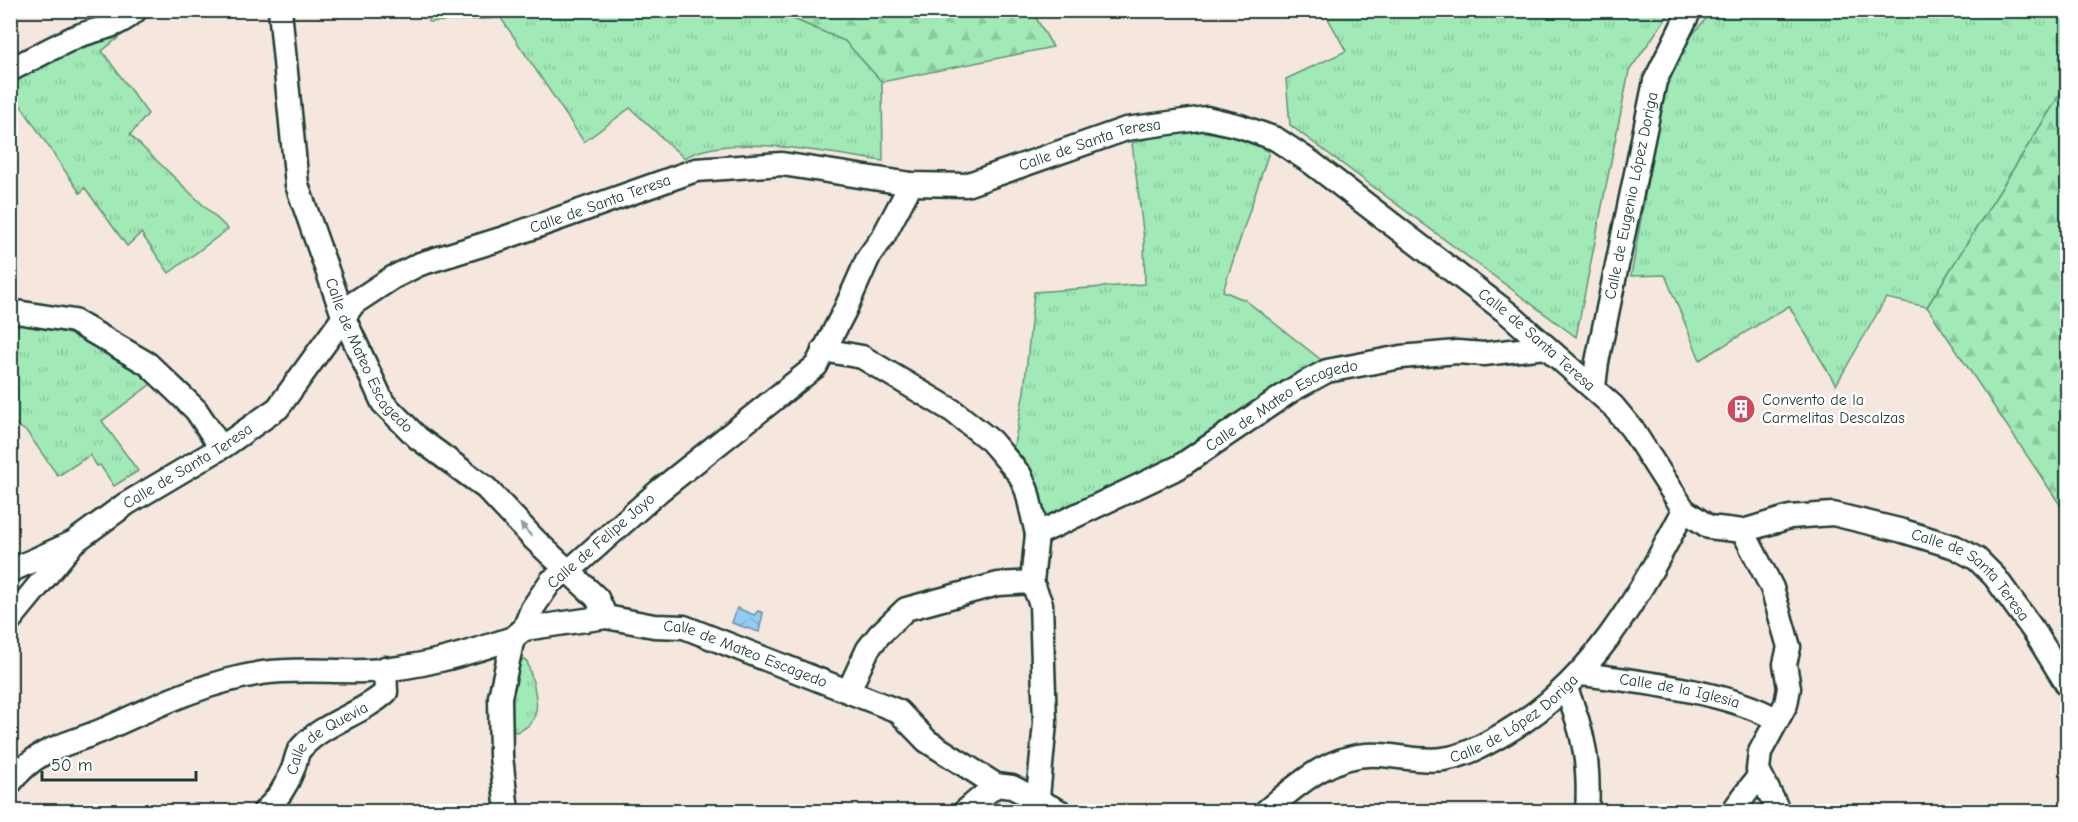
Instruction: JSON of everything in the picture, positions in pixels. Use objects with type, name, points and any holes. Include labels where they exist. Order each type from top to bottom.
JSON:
[{"type":"street","points":[[10,70],[75,37],[104,30],[126,20],[136,10]]},
{"type":"street","name":"Calle de Mateo Escagedo","points":[[280,10],[297,185],[344,318],[384,403],[418,438],[486,488],[535,540],[597,598],[606,617]]},
{"type":"street","name":"Calle de Eugenio López Doriga","points":[[1594,387],[1597,362],[1655,81],[1690,10]]},
{"type":"street","name":"Calle de Santa Teresa","points":[[13,564],[74,542],[126,504],[220,446],[224,446],[278,408],[354,303],[420,264],[510,236],[696,170],[782,164],[911,184],[966,184],[1126,129],[1206,118],[1240,126],[1275,139],[1312,163],[1437,258],[1594,387],[1632,429],[1684,510],[1709,527],[1743,531],[1790,517],[1833,514],[1955,547],[1977,559],[1995,577],[2036,634],[2067,686]]},
{"type":"street","name":"Calle de Felipe Jayo","points":[[518,634],[551,580],[568,570],[659,490],[816,366],[845,310],[868,258],[883,237],[911,184]]},
{"type":"street","points":[[10,310],[74,321],[148,364],[196,410],[220,446]]},
{"type":"street","name":"Calle de Mateo Escagedo","points":[[1037,534],[1179,467],[1292,390],[1327,371],[1401,357],[1457,352],[1484,354],[1546,347]]},
{"type":"street","points":[[823,350],[861,357],[975,427],[1020,475],[1027,491],[1037,534],[1032,582],[1041,603],[1045,691],[1044,752],[1038,797]]},
{"type":"street","name":"Calle de López Doriga","points":[[1265,812],[1308,776],[1360,755],[1422,760],[1444,759],[1472,752],[1532,717],[1573,682],[1602,648],[1634,599],[1684,510]]},
{"type":"street","points":[[1743,531],[1772,588],[1789,647],[1785,664],[1789,688],[1785,704],[1760,752],[1759,776],[1779,812]]},
{"type":"street","points":[[10,620],[74,542]]},
{"type":"street","points":[[13,564],[34,591]]},
{"type":"street","name":"Calle de Mateo Escagedo","points":[[849,690],[868,649],[906,609],[998,584],[1032,582]]},
{"type":"street","name":"Calle de Mateo Escagedo","points":[[518,634],[606,617],[654,626],[684,627],[898,711],[927,741],[996,785],[1012,787],[1038,797],[1061,812]]},
{"type":"street","points":[[15,769],[47,750],[103,730],[202,686],[263,673],[305,669],[368,671],[420,666],[518,634]]},
{"type":"street","points":[[507,812],[501,756],[500,697],[518,634]]},
{"type":"street","name":"Calle de Quevia","points":[[264,812],[281,792],[293,770],[298,750],[325,729],[375,702],[386,692],[386,668]]},
{"type":"street","points":[[1573,682],[1589,778],[1587,812]]},
{"type":"street","name":"Calle de la Iglesia","points":[[1573,682],[1688,692],[1762,711],[1777,720]]},
{"type":"street","points":[[1732,812],[1759,776]]},
{"type":"street","points":[[964,812],[996,785]]},
{"type":"green space","points":[[424,11],[775,11],[845,41],[882,82],[883,161],[809,150],[753,145],[704,150],[684,158],[630,108],[584,142],[501,18],[429,22]]},
{"type":"green space","points":[[775,11],[1032,11],[1053,47],[882,82],[845,41]]},
{"type":"green space","points":[[1324,11],[1671,11],[1629,71],[1576,337],[1290,125],[1286,79],[1346,51]]},
{"type":"green space","points":[[1712,11],[2067,11],[2067,89],[2061,93],[1927,307],[1886,298],[1836,385],[1789,306],[1700,360],[1665,275],[1631,276],[1664,86],[1689,39]]},
{"type":"green space","points":[[133,26],[102,51],[148,114],[130,135],[228,229],[169,273],[141,233],[127,246],[85,188],[80,193],[11,91],[11,74]]},
{"type":"green space","points":[[2067,89],[2067,515],[1927,307],[2061,93]]},
{"type":"green space","points":[[1183,129],[1240,137],[1269,152],[1223,291],[1245,300],[1329,366],[1177,456],[1046,522],[1013,450],[1024,392],[1034,292],[1145,284],[1144,239],[1132,143]]},
{"type":"green space","points":[[10,317],[72,335],[104,349],[155,381],[102,421],[138,471],[114,486],[90,455],[58,476],[27,432],[11,421]]},
{"type":"green space","points":[[523,659],[527,661],[533,681],[536,712],[533,720],[526,727],[516,732],[510,730],[509,707],[520,662]]},
{"type":"water","points":[[737,608],[754,615],[758,611],[763,613],[759,632],[732,623]]},
{"type":"place","name":"Convento de la Carmelitas Descalzas","points":[[1741,409]]}]
